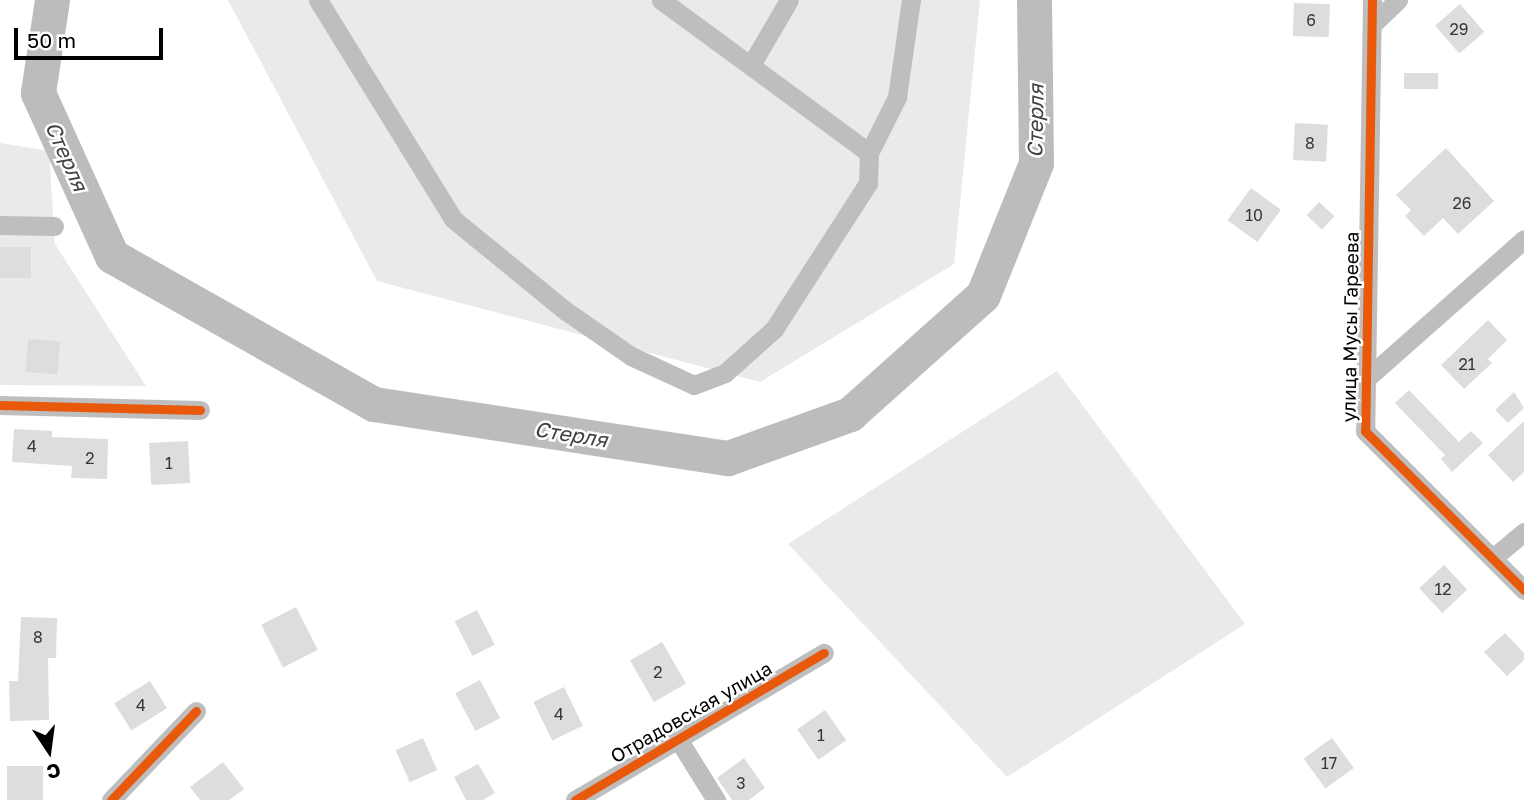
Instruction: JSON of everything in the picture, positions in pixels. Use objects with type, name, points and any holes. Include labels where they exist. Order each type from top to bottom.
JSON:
[{"type":"street","points":[[318,0],[453,219],[566,312],[631,356],[694,386],[725,373],[774,329],[868,183],[869,153],[897,96],[911,0]]},
{"type":"street","points":[[661,0],[869,153]]},
{"type":"street","points":[[751,65],[789,0]]},
{"type":"street","name":"улица Мусы Гареева","points":[[1372,0],[1365,430],[1524,590]]},
{"type":"street","points":[[1373,24],[1398,0]]},
{"type":"street","points":[[0,225],[54,226]]},
{"type":"street","points":[[1366,379],[1524,239]]},
{"type":"street","points":[[0,405],[200,410]]},
{"type":"street","points":[[1494,557],[1524,533]]},
{"type":"street","name":"Отрадовская улица","points":[[575,800],[824,653]]},
{"type":"street","points":[[111,800],[195,712]]},
{"type":"street","points":[[678,739],[716,800]]},
{"type":"shaded area","points":[[228,0],[980,0],[954,264],[760,382],[377,281]]},
{"type":"shaded area","points":[[0,143],[49,151],[55,244],[146,386],[0,385]]},
{"type":"shaded area","points":[[1057,371],[1245,624],[1007,777],[788,544]]},
{"type":"building","points":[[1294,3],[1330,4],[1329,37],[1293,36]]},
{"type":"building","points":[[1460,4],[1484,32],[1459,54],[1435,26]]},
{"type":"building","points":[[1404,73],[1438,73],[1438,89],[1404,89]]},
{"type":"building","points":[[1295,123],[1328,125],[1326,162],[1293,160]]},
{"type":"building","points":[[1446,148],[1494,201],[1458,234],[1443,218],[1424,236],[1405,216],[1411,210],[1396,195]]},
{"type":"building","points":[[1251,188],[1281,210],[1257,242],[1227,220]]},
{"type":"building","points":[[1319,202],[1334,216],[1322,229],[1307,215]]},
{"type":"building","points":[[0,247],[31,247],[31,278],[0,278]]},
{"type":"building","points":[[1488,320],[1507,340],[1488,359],[1492,363],[1464,389],[1441,365]]},
{"type":"building","points":[[28,339],[60,341],[58,374],[26,372]]},
{"type":"building","points":[[1409,390],[1459,442],[1471,431],[1483,443],[1452,472],[1441,459],[1445,455],[1395,403]]},
{"type":"building","points":[[1514,392],[1524,408],[1508,423],[1495,410]]},
{"type":"building","points":[[1524,421],[1524,472],[1513,482],[1488,455]]},
{"type":"building","points":[[14,429],[52,431],[52,437],[108,439],[107,479],[71,478],[72,466],[12,462]]},
{"type":"building","points":[[188,441],[190,483],[151,485],[149,443]]},
{"type":"building","points":[[1444,565],[1467,590],[1442,613],[1419,588]]},
{"type":"building","points":[[296,607],[318,650],[283,667],[261,625]]},
{"type":"building","points":[[477,610],[495,645],[472,656],[455,621]]},
{"type":"building","points":[[21,617],[57,618],[56,658],[48,658],[49,720],[10,721],[9,681],[18,681]]},
{"type":"building","points":[[1505,633],[1524,653],[1524,660],[1507,676],[1484,652]]},
{"type":"building","points":[[662,642],[686,684],[654,702],[630,660]]},
{"type":"building","points":[[480,680],[500,718],[475,731],[455,693]]},
{"type":"building","points":[[150,681],[167,708],[131,730],[114,703]]},
{"type":"building","points":[[564,687],[583,726],[552,741],[533,702]]},
{"type":"building","points":[[825,710],[846,740],[818,760],[797,730]]},
{"type":"building","points":[[423,738],[437,770],[410,782],[396,750]]},
{"type":"building","points":[[1332,738],[1354,768],[1325,789],[1304,759]]},
{"type":"building","points":[[744,758],[765,788],[749,800],[732,800],[717,778]]},
{"type":"building","points":[[223,762],[244,789],[229,800],[200,800],[190,787]]},
{"type":"building","points":[[478,764],[495,793],[483,800],[466,800],[454,777]]},
{"type":"building","points":[[7,766],[43,766],[43,800],[7,800]]},
{"type":"waterway","name":"Стерля","points":[[52,0],[38,93],[112,256],[374,404],[728,458],[850,414],[983,295],[1036,163],[1034,0]]},
{"type":"cycle path","points":[[1372,0],[1365,431],[1524,590]]},
{"type":"cycle path","points":[[0,405],[200,410]]},
{"type":"cycle path","points":[[575,800],[824,653]]},
{"type":"cycle path","points":[[111,800],[196,711]]}]
